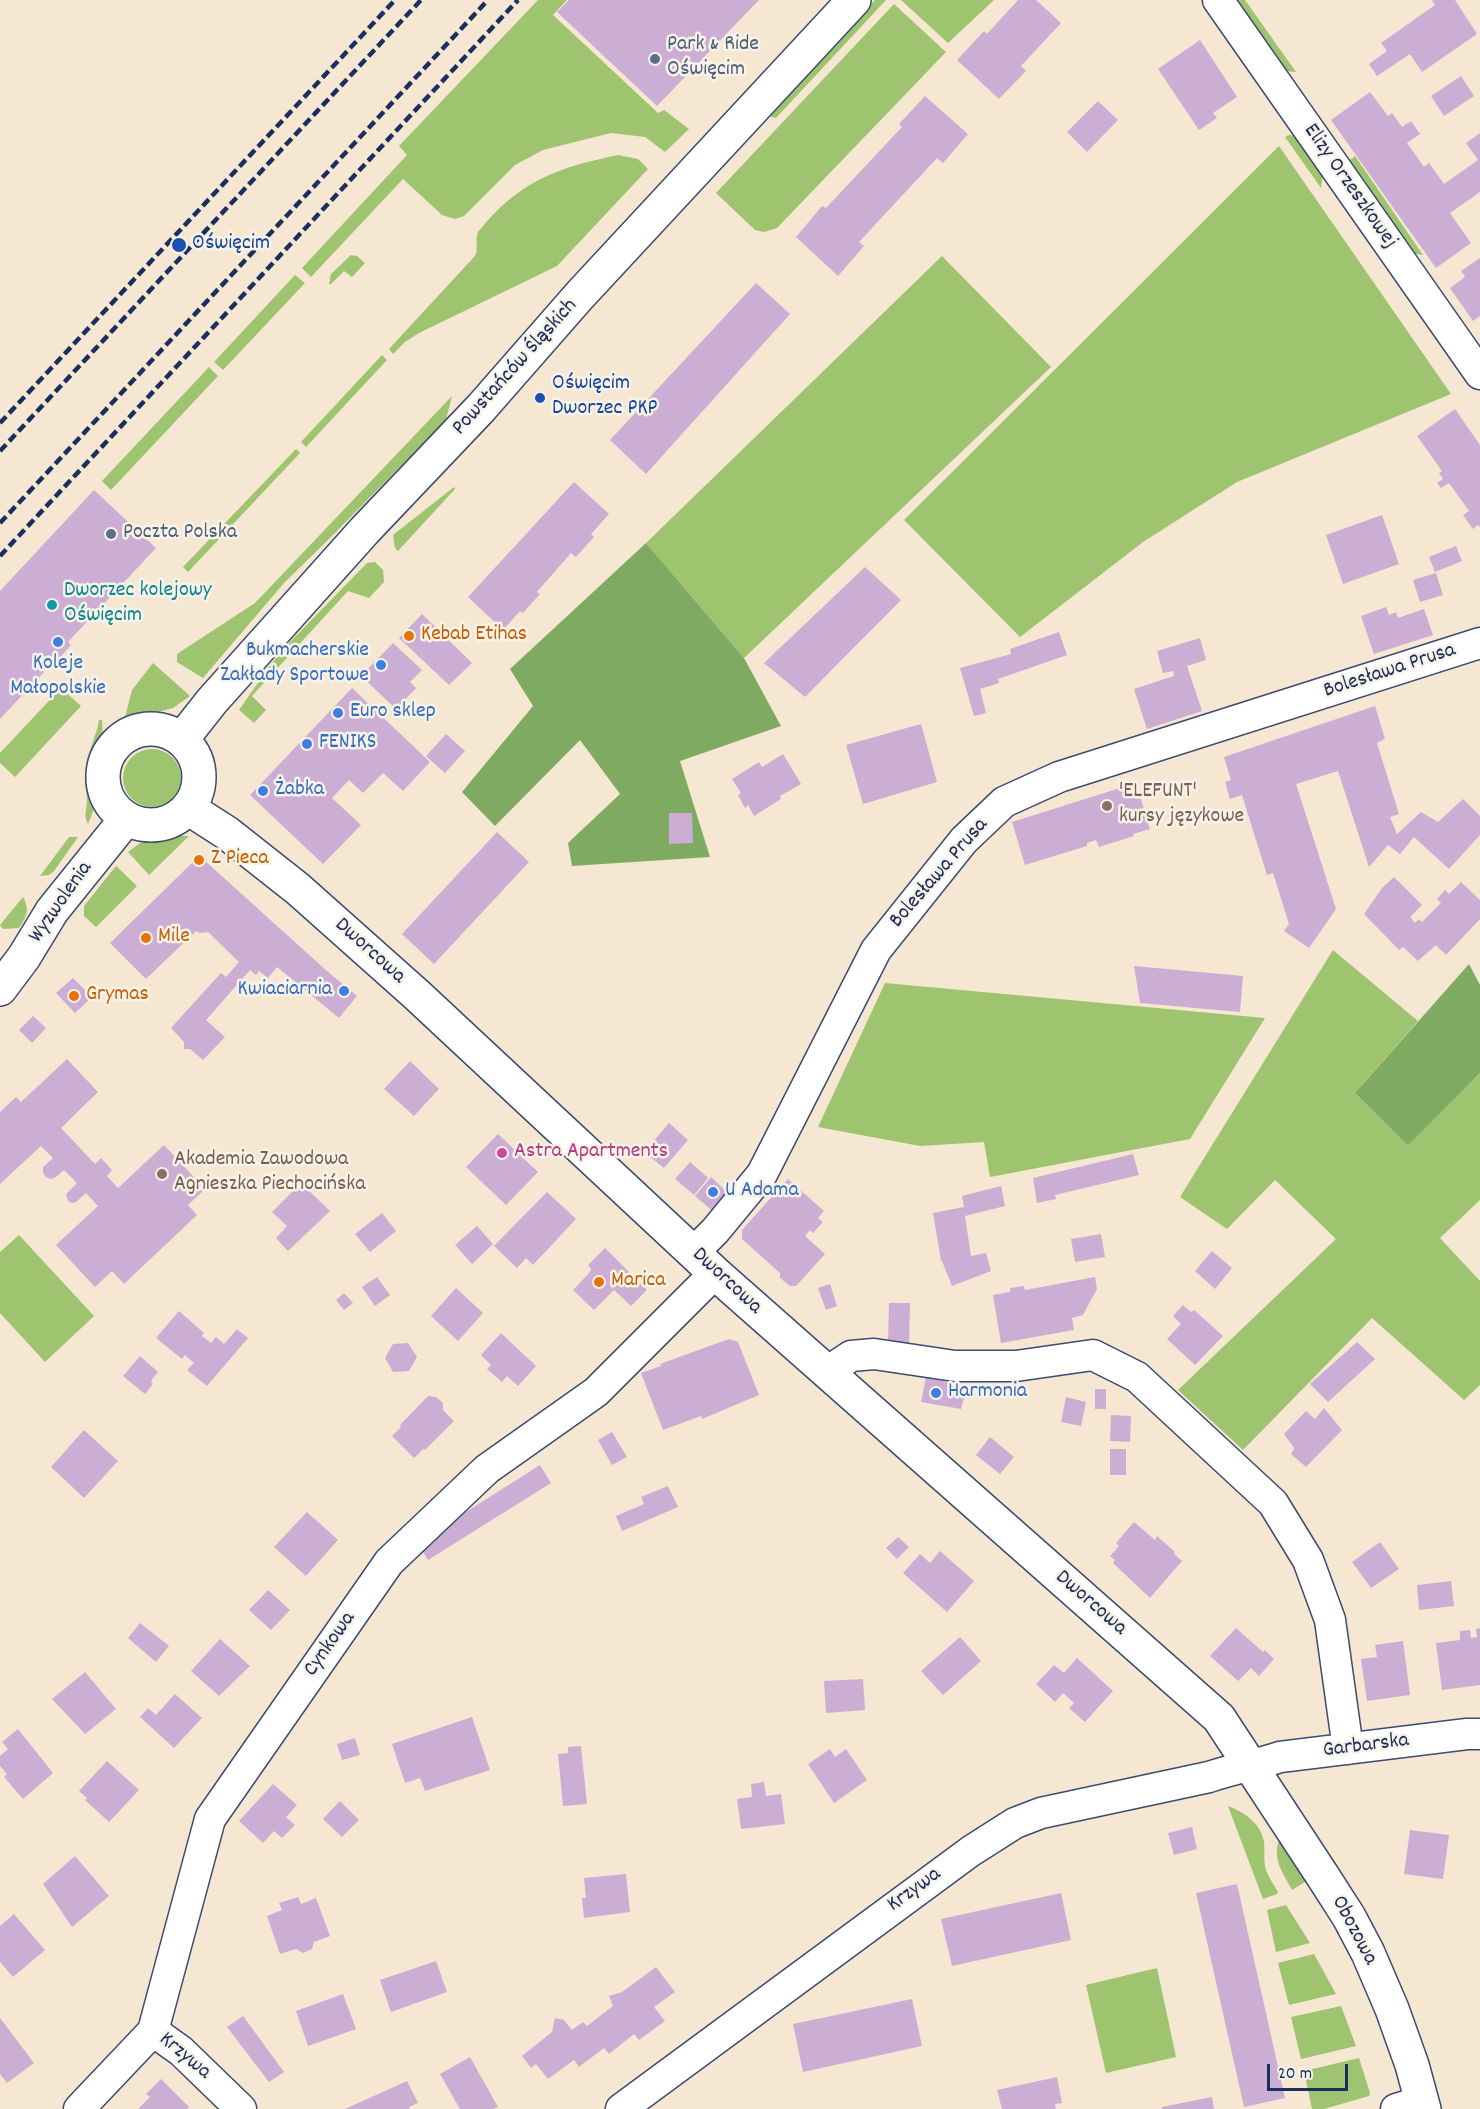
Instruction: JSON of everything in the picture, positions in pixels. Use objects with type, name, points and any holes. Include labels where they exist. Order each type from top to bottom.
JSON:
[{"type":"street","name":"Powstańców Śląskich","points":[[182,740],[212,701],[365,530],[481,408],[580,295],[854,0]]},
{"type":"street","name":"Elizy Orzeszkowej","points":[[1218,0],[1480,374]]},
{"type":"street","name":"Bolesława Prusa","points":[[704,1263],[715,1231],[762,1174],[876,950],[964,840],[1004,802],[1059,777],[1480,643]]},
{"type":"street","points":[[145,729],[159,729],[182,740],[196,759],[200,776],[197,793],[188,808],[166,824],[152,826],[126,819],[107,799],[103,786],[104,766],[111,748],[127,735],[145,729]]},
{"type":"street","name":"Dworcowa","points":[[188,808],[227,832],[298,889],[417,995],[704,1263],[1219,1718],[1253,1766]]},
{"type":"street","name":"Wyzwolenia","points":[[0,989],[24,957],[52,911],[126,819]]},
{"type":"street","name":"Cynkowa","points":[[79,2109],[153,2031],[210,1819],[389,1562],[487,1469],[596,1392],[704,1263]]},
{"type":"street","points":[[827,1372],[851,1356],[874,1354],[955,1366],[1016,1366],[1093,1354],[1137,1377],[1273,1503],[1308,1560],[1330,1620],[1348,1749]]},
{"type":"street","name":"Garbarska","points":[[1253,1766],[1280,1757],[1480,1734]]},
{"type":"street","name":"Krzywa","points":[[621,2109],[952,1864],[1015,1823],[1041,1813],[1253,1766]]},
{"type":"street","name":"Obozowa","points":[[1253,1766],[1348,1917],[1368,1953],[1392,2009],[1412,2065],[1414,2106]]},
{"type":"street","name":"Krzywa","points":[[153,2031],[181,2051],[241,2109]]},
{"type":"green space","points":[[538,0],[567,0],[553,15],[658,113],[664,110],[689,129],[665,152],[645,137],[611,133],[543,150],[515,165],[464,216],[455,219],[442,215],[403,179],[311,277],[302,268],[407,155],[399,146]]},
{"type":"green space","points":[[875,0],[886,0],[776,118],[771,117],[769,113]]},
{"type":"green space","points":[[901,0],[994,0],[948,43]]},
{"type":"green space","points":[[1236,0],[1245,0],[1296,72],[1286,71],[1279,65]]},
{"type":"green space","points":[[894,4],[946,52],[777,228],[764,232],[755,230],[716,193]]},
{"type":"green space","points":[[1298,136],[1323,174],[1321,188],[1285,137]]},
{"type":"green space","points":[[1279,146],[1451,394],[1237,482],[1143,542],[1020,637],[904,520]]},
{"type":"green space","points":[[618,155],[638,159],[648,169],[557,266],[419,333],[393,354],[389,349],[474,257],[477,251],[478,232],[508,200],[540,179],[557,172]]},
{"type":"green space","points":[[1355,156],[1423,255],[1410,253],[1347,162]]},
{"type":"green space","points":[[351,255],[357,256],[365,263],[352,277],[344,271],[329,284],[331,274]]},
{"type":"green space","points":[[942,256],[1051,367],[744,658],[646,543]]},
{"type":"green space","points":[[295,275],[305,283],[223,370],[214,362]]},
{"type":"green space","points":[[382,355],[387,360],[306,447],[301,442]]},
{"type":"green space","points":[[209,367],[218,376],[111,490],[102,481]]},
{"type":"green space","points":[[452,396],[446,420],[284,583],[203,678],[177,662],[177,654],[255,603]]},
{"type":"green space","points":[[296,449],[300,453],[188,572],[183,567]]},
{"type":"green space","points":[[454,487],[455,489],[398,551],[395,548],[393,535]]},
{"type":"green space","points":[[646,543],[744,658],[781,726],[680,761],[710,857],[572,866],[568,843],[620,794],[580,740],[495,826],[462,792],[533,706],[510,669]]},
{"type":"green space","points":[[375,562],[383,570],[384,582],[369,598],[348,591],[252,696],[266,710],[254,723],[239,710],[271,664],[367,563]]},
{"type":"green space","points":[[153,663],[190,696],[173,708],[124,721],[132,690]]},
{"type":"green space","points":[[61,688],[81,706],[15,777],[0,763],[0,753]]},
{"type":"green space","points":[[99,720],[102,720],[103,739],[93,764],[94,809],[88,824],[85,815],[87,800],[85,769]]},
{"type":"green space","points":[[152,749],[163,751],[176,762],[181,778],[179,789],[168,802],[152,807],[141,805],[128,794],[123,778],[125,767],[136,754]]},
{"type":"green space","points":[[189,836],[149,875],[128,852],[144,840]]},
{"type":"green space","points":[[69,837],[78,837],[54,871],[49,875],[40,876]]},
{"type":"green space","points":[[116,866],[137,886],[96,927],[84,916],[84,906]]},
{"type":"green space","points":[[23,897],[27,909],[22,924],[19,928],[3,929],[0,925]]},
{"type":"green space","points":[[1333,950],[1418,1021],[1355,1093],[1408,1144],[1480,1073],[1480,1200],[1440,1238],[1480,1281],[1480,1385],[1464,1400],[1372,1318],[1243,1450],[1178,1390],[1336,1239],[1275,1180],[1227,1229],[1180,1197]]},
{"type":"green space","points":[[1469,964],[1480,985],[1480,1073],[1408,1145],[1355,1093]]},
{"type":"green space","points":[[885,983],[1265,1018],[1190,1139],[990,1177],[984,1142],[920,1146],[818,1127]]},
{"type":"green space","points":[[19,1235],[94,1316],[45,1362],[0,1313],[0,1252]]},
{"type":"green space","points":[[1228,1806],[1246,1815],[1259,1829],[1264,1842],[1266,1870],[1277,1894],[1263,1899]]},
{"type":"green space","points":[[1280,1838],[1308,1880],[1292,1890],[1277,1859]]},
{"type":"green space","points":[[1286,1905],[1310,1943],[1276,1952],[1267,1910]]},
{"type":"green space","points":[[1314,1954],[1336,1994],[1289,2005],[1278,1963]]},
{"type":"green space","points":[[1157,1968],[1176,2057],[1106,2073],[1086,1985]]},
{"type":"green space","points":[[1341,2006],[1356,2046],[1301,2059],[1291,2017]]},
{"type":"green space","points":[[1359,2058],[1369,2096],[1324,2109],[1312,2109],[1304,2071]]},
{"type":"building","name":"Park & Ride Oświęcim","points":[[569,0],[759,0],[657,106],[557,12]]},
{"type":"building","points":[[1018,0],[1036,0],[1061,23],[1021,66],[1026,71],[999,99],[957,60],[984,31],[987,34]]},
{"type":"building","points":[[1432,0],[1455,0],[1477,34],[1422,72],[1410,54],[1377,76],[1369,64],[1387,51],[1381,43],[1435,5]]},
{"type":"building","points":[[1200,40],[1237,97],[1213,113],[1217,118],[1199,130],[1158,69]]},
{"type":"building","points":[[1461,76],[1474,96],[1444,116],[1431,96]]},
{"type":"building","points":[[1370,92],[1388,116],[1392,113],[1402,127],[1411,121],[1420,134],[1407,143],[1424,167],[1429,163],[1444,184],[1478,160],[1466,143],[1480,133],[1480,192],[1450,213],[1471,243],[1436,268],[1331,120]]},
{"type":"building","points":[[925,96],[968,134],[943,163],[937,158],[859,242],[864,246],[838,276],[796,237],[822,206],[826,208],[902,127],[899,124]]},
{"type":"building","points":[[1098,101],[1118,120],[1087,152],[1067,132]]},
{"type":"building","points":[[1480,258],[1480,316],[1473,321],[1450,288],[1465,277],[1461,271]]},
{"type":"building","points":[[756,283],[790,314],[646,474],[610,440]]},
{"type":"building","points":[[1455,409],[1480,445],[1480,527],[1478,525],[1473,529],[1463,515],[1469,511],[1449,483],[1441,488],[1437,483],[1443,479],[1439,473],[1442,471],[1417,436]]},
{"type":"building","points":[[574,482],[609,514],[591,534],[594,537],[576,557],[571,553],[537,592],[540,594],[503,630],[468,597]]},
{"type":"building","name":"Dworzec kolejowy Oświęcim","points":[[94,490],[156,548],[68,642],[71,645],[56,662],[49,655],[38,666],[44,672],[0,719],[0,591]]},
{"type":"building","points":[[1382,515],[1399,564],[1343,584],[1326,535]]},
{"type":"building","points":[[1456,546],[1462,561],[1435,572],[1429,557]]},
{"type":"building","points":[[865,567],[901,600],[805,697],[764,663]]},
{"type":"building","points":[[1436,573],[1443,595],[1420,602],[1413,580]]},
{"type":"building","points":[[1386,607],[1389,615],[1396,612],[1398,618],[1424,609],[1433,635],[1374,654],[1361,616]]},
{"type":"building","points":[[422,614],[472,663],[449,685],[399,638]]},
{"type":"building","points":[[1059,632],[1067,655],[998,679],[999,683],[980,689],[986,713],[974,716],[960,668],[1011,654],[1010,649]]},
{"type":"building","points":[[1200,638],[1206,660],[1187,666],[1202,711],[1147,729],[1134,689],[1174,676],[1173,671],[1163,673],[1157,651]]},
{"type":"building","points":[[393,643],[422,670],[410,682],[416,688],[396,709],[361,676]]},
{"type":"building","points":[[352,688],[430,762],[403,791],[383,773],[363,793],[349,780],[332,798],[361,825],[323,864],[250,795]]},
{"type":"building","points":[[1375,706],[1385,739],[1377,743],[1399,814],[1390,817],[1397,834],[1421,812],[1438,822],[1463,799],[1480,816],[1480,835],[1449,869],[1414,837],[1400,854],[1388,845],[1369,867],[1338,771],[1296,784],[1336,909],[1309,948],[1284,931],[1289,924],[1273,873],[1267,875],[1242,795],[1230,799],[1225,782],[1231,780],[1224,757]]},
{"type":"building","points":[[921,724],[937,782],[863,804],[846,745]]},
{"type":"building","points":[[446,734],[465,751],[445,773],[426,756]]},
{"type":"building","points":[[783,754],[801,784],[780,796],[781,799],[754,816],[748,805],[745,808],[738,795],[741,793],[732,779],[759,762],[762,767]]},
{"type":"building","points":[[1136,783],[1150,829],[1099,847],[1096,840],[1087,843],[1087,846],[1025,865],[1012,822]]},
{"type":"building","points":[[669,813],[692,813],[693,843],[669,844]]},
{"type":"building","points":[[497,832],[529,862],[434,964],[402,934]]},
{"type":"building","points":[[204,860],[357,996],[339,1018],[277,967],[268,978],[259,971],[256,975],[250,970],[206,1020],[225,1037],[203,1060],[190,1049],[184,1049],[184,1042],[171,1028],[221,973],[226,977],[239,962],[208,932],[196,931],[146,979],[110,943],[194,861]]},
{"type":"building","points":[[1394,877],[1422,905],[1410,917],[1415,923],[1419,919],[1422,922],[1441,903],[1437,899],[1445,890],[1449,894],[1461,882],[1480,900],[1480,919],[1446,955],[1436,945],[1418,961],[1403,947],[1399,950],[1364,914],[1382,888]]},
{"type":"building","points":[[1134,966],[1243,976],[1240,1012],[1140,1003]]},
{"type":"building","points":[[73,978],[92,997],[75,1013],[56,993]]},
{"type":"building","points":[[33,1016],[46,1028],[32,1043],[19,1030]]},
{"type":"building","name":"Akademia Zawodowa Agnieszka Piechocińska","points":[[67,1059],[98,1092],[61,1128],[95,1164],[101,1158],[112,1170],[107,1176],[118,1188],[164,1145],[205,1189],[188,1205],[197,1215],[124,1284],[112,1271],[95,1287],[56,1245],[98,1206],[86,1193],[76,1202],[68,1201],[66,1194],[77,1183],[64,1170],[51,1179],[46,1177],[43,1167],[53,1158],[41,1146],[0,1184],[0,1112],[16,1097],[21,1102]]},
{"type":"building","points":[[410,1061],[439,1089],[414,1116],[384,1089]]},
{"type":"building","points":[[669,1123],[688,1140],[664,1168],[644,1152]]},
{"type":"building","points":[[498,1134],[538,1172],[506,1205],[466,1167]]},
{"type":"building","points":[[1133,1154],[1139,1175],[1055,1195],[1056,1199],[1037,1203],[1033,1178]]},
{"type":"building","points":[[690,1162],[708,1178],[694,1195],[675,1179]]},
{"type":"building","points":[[711,1177],[730,1195],[715,1213],[695,1196]]},
{"type":"building","points":[[788,1179],[824,1211],[818,1218],[823,1222],[813,1233],[810,1230],[805,1236],[825,1254],[796,1286],[790,1286],[780,1278],[780,1273],[742,1239],[742,1230]]},
{"type":"building","points":[[301,1183],[330,1211],[288,1251],[276,1238],[287,1226],[272,1212]]},
{"type":"building","points":[[1001,1186],[1005,1206],[965,1216],[971,1256],[986,1253],[991,1271],[952,1286],[941,1261],[933,1213],[964,1207],[962,1196]]},
{"type":"building","points":[[547,1192],[576,1219],[533,1265],[526,1258],[517,1268],[494,1246]]},
{"type":"building","points":[[382,1213],[396,1231],[370,1252],[355,1234]]},
{"type":"building","points":[[477,1226],[493,1244],[472,1264],[455,1245]]},
{"type":"building","points":[[1101,1234],[1105,1257],[1075,1262],[1071,1239]]},
{"type":"building","points":[[605,1248],[647,1290],[631,1306],[614,1290],[594,1310],[573,1290],[590,1272],[588,1265]]},
{"type":"building","points":[[1212,1251],[1232,1268],[1215,1289],[1195,1271]]},
{"type":"building","points":[[377,1277],[390,1295],[375,1306],[362,1287]]},
{"type":"building","points":[[1095,1277],[1097,1289],[1083,1315],[1072,1318],[1074,1330],[1001,1343],[993,1295],[1010,1292],[1010,1288],[1024,1286],[1025,1290]]},
{"type":"building","points":[[830,1284],[837,1306],[826,1310],[818,1288]]},
{"type":"building","points":[[456,1288],[483,1313],[458,1341],[431,1316]]},
{"type":"building","points":[[344,1293],[353,1303],[344,1310],[336,1300]]},
{"type":"building","points":[[889,1303],[910,1303],[909,1344],[888,1343]]},
{"type":"building","points":[[1183,1305],[1191,1312],[1194,1310],[1223,1336],[1195,1365],[1167,1339],[1181,1324],[1173,1316]]},
{"type":"building","points":[[179,1311],[204,1333],[202,1336],[211,1343],[216,1337],[224,1344],[237,1329],[248,1338],[207,1386],[187,1370],[194,1363],[185,1355],[182,1359],[156,1338]]},
{"type":"building","points":[[501,1333],[536,1366],[518,1386],[507,1376],[502,1382],[487,1369],[491,1365],[481,1355]]},
{"type":"building","points":[[729,1339],[738,1342],[759,1395],[702,1419],[701,1416],[663,1430],[641,1373]]},
{"type":"building","points":[[1357,1342],[1375,1359],[1328,1402],[1310,1384]]},
{"type":"building","points":[[408,1343],[417,1357],[409,1371],[393,1372],[385,1358],[393,1344]]},
{"type":"building","points":[[140,1356],[158,1372],[151,1382],[153,1384],[145,1394],[123,1376]]},
{"type":"building","points":[[926,1377],[967,1387],[961,1409],[921,1402]]},
{"type":"building","points":[[1095,1389],[1106,1389],[1106,1409],[1095,1409]]},
{"type":"building","points":[[428,1396],[436,1397],[443,1403],[443,1410],[454,1421],[414,1458],[392,1436]]},
{"type":"building","points":[[1066,1397],[1086,1402],[1081,1426],[1061,1422]]},
{"type":"building","points":[[1324,1408],[1342,1430],[1306,1467],[1291,1454],[1294,1448],[1284,1434],[1306,1411],[1315,1419]]},
{"type":"building","points":[[1111,1415],[1131,1416],[1130,1442],[1110,1441]]},
{"type":"building","points":[[84,1430],[118,1461],[84,1498],[51,1467]]},
{"type":"building","points":[[612,1432],[627,1457],[612,1465],[598,1440]]},
{"type":"building","points":[[990,1437],[1014,1457],[1000,1474],[976,1455]]},
{"type":"building","points":[[1110,1449],[1126,1449],[1126,1475],[1110,1475]]},
{"type":"building","points":[[540,1465],[551,1483],[428,1560],[417,1543]]},
{"type":"building","points":[[668,1486],[678,1507],[622,1531],[616,1516],[644,1504],[641,1497]]},
{"type":"building","points":[[307,1512],[338,1540],[306,1576],[274,1547]]},
{"type":"building","points":[[1134,1522],[1155,1540],[1157,1536],[1182,1561],[1150,1598],[1113,1563],[1115,1560],[1110,1556],[1119,1546],[1116,1543]]},
{"type":"building","points":[[898,1537],[909,1547],[897,1559],[886,1548]]},
{"type":"building","points":[[1380,1542],[1399,1569],[1371,1588],[1352,1562]]},
{"type":"building","points":[[940,1551],[974,1581],[947,1612],[903,1573],[920,1554],[930,1563]]},
{"type":"building","points":[[1451,1581],[1454,1606],[1419,1610],[1417,1585]]},
{"type":"building","points":[[268,1590],[290,1610],[271,1630],[249,1610]]},
{"type":"building","points":[[140,1623],[169,1646],[156,1662],[128,1638]]},
{"type":"building","points":[[1236,1628],[1274,1659],[1259,1676],[1251,1668],[1238,1681],[1210,1656]]},
{"type":"building","points":[[1480,1628],[1480,1685],[1442,1690],[1436,1643],[1460,1640],[1460,1631],[1470,1630],[1471,1638],[1477,1637],[1476,1629]]},
{"type":"building","points":[[960,1637],[981,1661],[943,1695],[921,1671]]},
{"type":"building","points":[[220,1639],[250,1666],[219,1696],[191,1671]]},
{"type":"building","points":[[1403,1641],[1410,1695],[1367,1701],[1361,1659],[1377,1657],[1375,1645]]},
{"type":"building","points":[[1077,1658],[1113,1691],[1085,1722],[1069,1708],[1074,1703],[1063,1693],[1055,1702],[1036,1684],[1054,1665],[1064,1673]]},
{"type":"building","points":[[85,1672],[116,1709],[85,1734],[52,1699]]},
{"type":"building","points":[[863,1679],[865,1710],[826,1713],[824,1681]]},
{"type":"building","points":[[175,1694],[202,1718],[174,1748],[140,1717],[148,1708],[156,1715]]},
{"type":"building","points":[[472,1717],[490,1770],[425,1791],[420,1778],[405,1783],[392,1744]]},
{"type":"building","points":[[18,1729],[53,1773],[23,1799],[4,1777],[7,1774],[0,1766],[0,1756],[8,1749],[2,1742]]},
{"type":"building","points":[[355,1738],[360,1755],[342,1760],[337,1744]]},
{"type":"building","points":[[581,1746],[587,1804],[563,1806],[558,1754],[568,1753],[568,1747]]},
{"type":"building","points":[[830,1749],[835,1757],[846,1749],[867,1780],[834,1803],[808,1764]]},
{"type":"building","points":[[107,1761],[139,1790],[109,1822],[85,1800],[87,1798],[79,1791]]},
{"type":"building","points":[[764,1782],[766,1796],[781,1794],[785,1824],[741,1829],[737,1799],[752,1797],[751,1784]]},
{"type":"building","points":[[273,1784],[297,1805],[286,1817],[295,1825],[282,1838],[274,1831],[263,1843],[239,1821]]},
{"type":"building","points":[[340,1801],[359,1820],[342,1837],[323,1819]]},
{"type":"building","points":[[1192,1827],[1197,1849],[1174,1855],[1168,1833]]},
{"type":"building","points":[[1410,1830],[1449,1835],[1443,1879],[1404,1874]]},
{"type":"building","points":[[75,1856],[109,1896],[72,1927],[43,1884]]},
{"type":"building","points":[[626,1874],[630,1912],[584,1918],[582,1898],[586,1898],[584,1878]]},
{"type":"building","points":[[1237,1884],[1285,2098],[1244,2107],[1196,1893]]},
{"type":"building","points":[[1061,1893],[1071,1940],[952,1966],[941,1919]]},
{"type":"building","points":[[298,1897],[301,1904],[316,1898],[330,1936],[314,1942],[312,1949],[303,1953],[296,1949],[280,1954],[267,1916],[282,1910],[279,1903]]},
{"type":"building","points":[[14,1914],[45,1950],[13,1977],[0,1962],[0,1926]]},
{"type":"building","points":[[436,1961],[447,1992],[391,2012],[380,1980]]},
{"type":"building","points":[[656,1967],[675,1992],[654,2007],[665,2021],[639,2040],[634,2034],[609,2054],[604,2048],[579,2067],[574,2060],[548,2079],[536,2064],[531,2068],[522,2056],[552,2032],[555,2018],[564,2020],[572,2030],[583,2022],[587,2026],[613,2006],[609,1996],[622,1992]]},
{"type":"building","points":[[343,1994],[356,2029],[308,2046],[296,2011]]},
{"type":"building","points":[[912,1999],[922,2046],[803,2072],[793,2024]]},
{"type":"building","points":[[243,2016],[284,2072],[269,2082],[227,2027]]},
{"type":"building","points":[[0,2018],[34,2063],[7,2083],[0,2074]]},
{"type":"building","points":[[470,2057],[498,2107],[460,2109],[440,2074]]},
{"type":"building","points":[[1057,2077],[1062,2103],[1055,2104],[1056,2109],[1002,2109],[997,2090]]},
{"type":"building","points":[[161,2079],[189,2107],[187,2109],[138,2109],[150,2097],[146,2094]]},
{"type":"building","points":[[407,2081],[418,2103],[409,2107],[410,2109],[345,2109]]},
{"type":"building","points":[[1212,2097],[1214,2109],[1162,2109],[1162,2107]]},
{"type":"railway","points":[[0,423],[395,0]]},
{"type":"railway","points":[[0,451],[421,0]]},
{"type":"railway","points":[[0,523],[488,0]]},
{"type":"railway","points":[[0,556],[518,0]]},
{"type":"place","name":"Park & Ride Oświęcim","points":[[655,59]]},
{"type":"place","name":"Oświęcim","points":[[179,245]]},
{"type":"place","name":"Oświęcim Dworzec PKP","points":[[540,398]]},
{"type":"place","name":"Poczta Polska","points":[[111,534]]},
{"type":"place","name":"Dworzec kolejowy Oświęcim","points":[[52,605]]},
{"type":"place","name":"Kebab Etihas","points":[[409,636]]},
{"type":"place","name":"Koleje Małopolskie","points":[[58,642]]},
{"type":"place","name":"Bukmacherskie Zakłady Sportowe","points":[[381,665]]},
{"type":"place","name":"Euro sklep","points":[[338,713]]},
{"type":"place","name":"FENIKS","points":[[307,744]]},
{"type":"place","name":"Żabka","points":[[263,791]]},
{"type":"place","name":"'ELEFUNT' kursy językowe","points":[[1107,806]]},
{"type":"place","name":"Z Pieca","points":[[199,860]]},
{"type":"place","name":"Mile","points":[[146,938]]},
{"type":"place","name":"Kwiaciarnia","points":[[344,991]]},
{"type":"place","name":"Grymas","points":[[74,996]]},
{"type":"place","name":"Astra Apartments","points":[[502,1153]]},
{"type":"place","name":"Akademia Zawodowa Agnieszka Piechocińska","points":[[162,1174]]},
{"type":"place","name":"U Adama","points":[[713,1192]]},
{"type":"place","name":"Marica","points":[[599,1282]]},
{"type":"place","name":"Harmonia","points":[[936,1393]]}]
